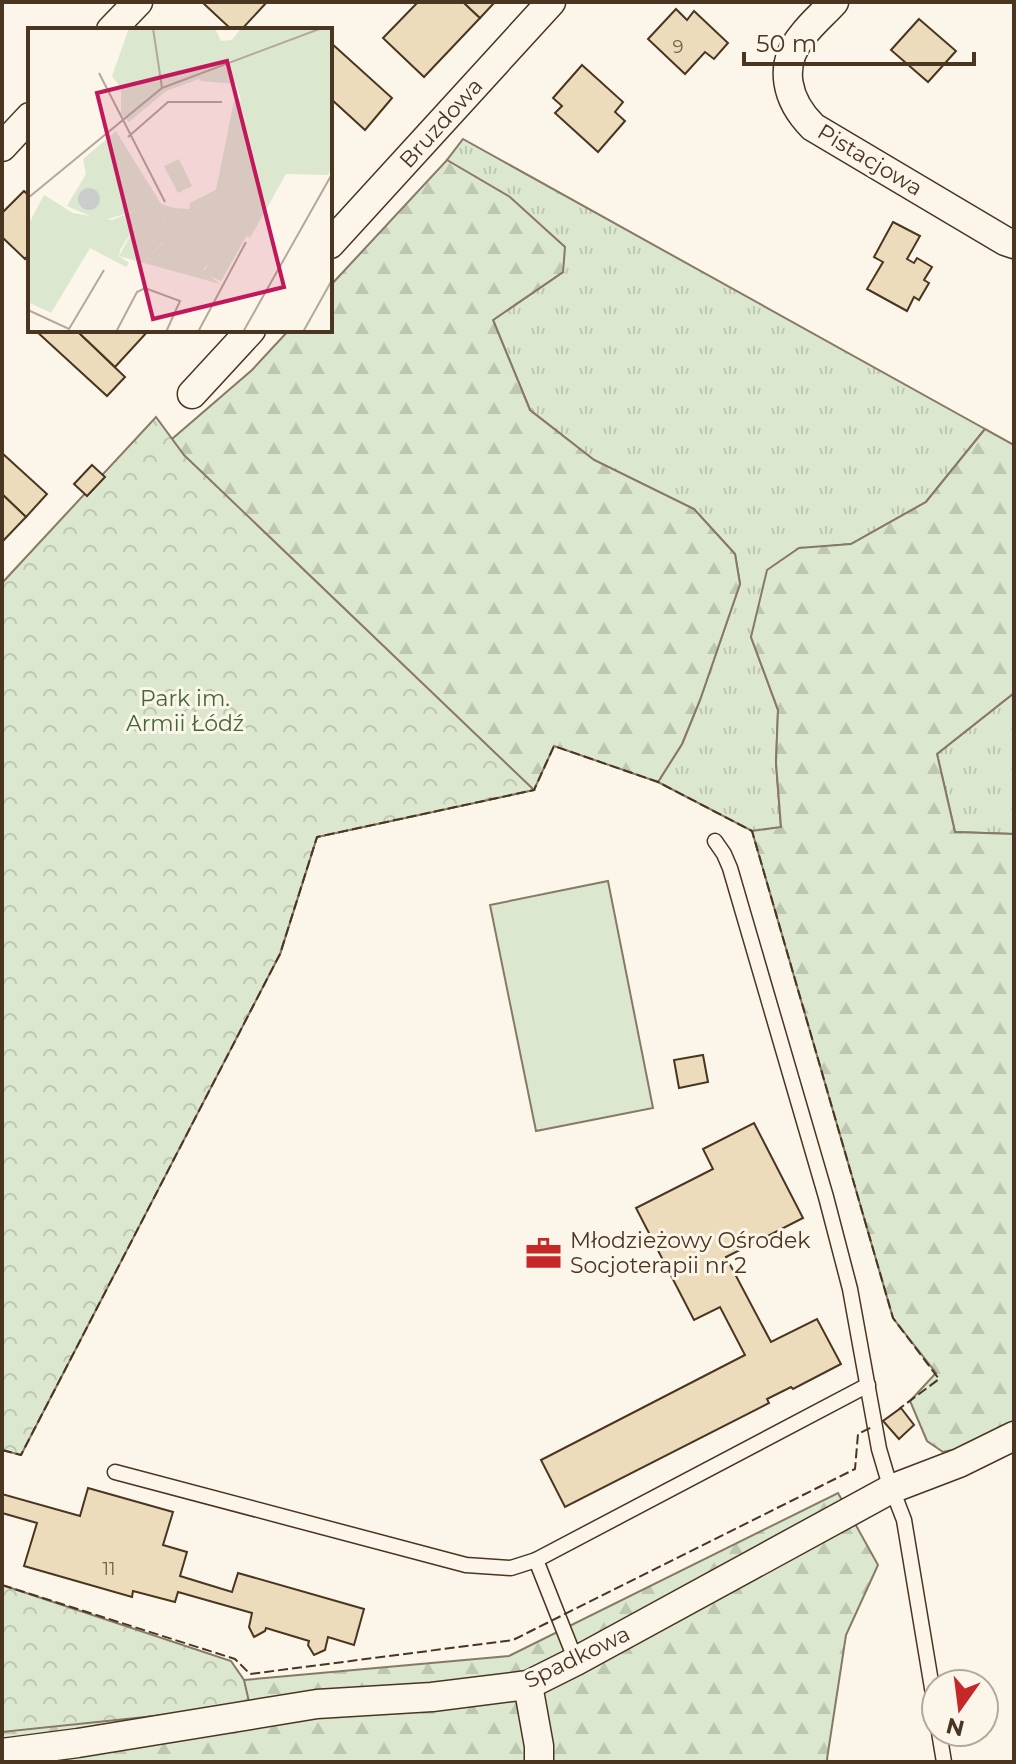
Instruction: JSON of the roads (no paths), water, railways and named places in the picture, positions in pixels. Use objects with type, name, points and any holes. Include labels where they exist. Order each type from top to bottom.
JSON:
[{"type":"street","points":[[113,28],[138,2]]},
{"type":"street","name":"Bruzdowa","points":[[332,242],[551,2]]},
{"type":"street","name":"Pistacjowa","points":[[834,2],[801,36],[790,61],[788,89],[801,115],[813,127],[1014,244]]},
{"type":"street","points":[[2,147],[28,119]]},
{"type":"street","points":[[192,394],[249,332]]},
{"type":"street","name":"Spadkowa","points":[[2,1753],[317,1704],[432,1697],[528,1685],[891,1489],[959,1463],[1014,1436]]},
{"type":"street","points":[[528,1685],[539,1762]]},
{"type":"lane","points":[[715,841],[730,868],[850,1289],[879,1449],[904,1520],[929,1668]]},
{"type":"lane","points":[[115,1472],[466,1565],[511,1568],[536,1560],[868,1385]]},
{"type":"lane","points":[[536,1560],[576,1661]]},
{"type":"place","name":"Młodzieżowy Ośrodek Socjoterapii nr 2","points":[[544,1253]]},
{"type":"park label","name":"Park im. Armii Łódź","points":[[185,710]]}]
